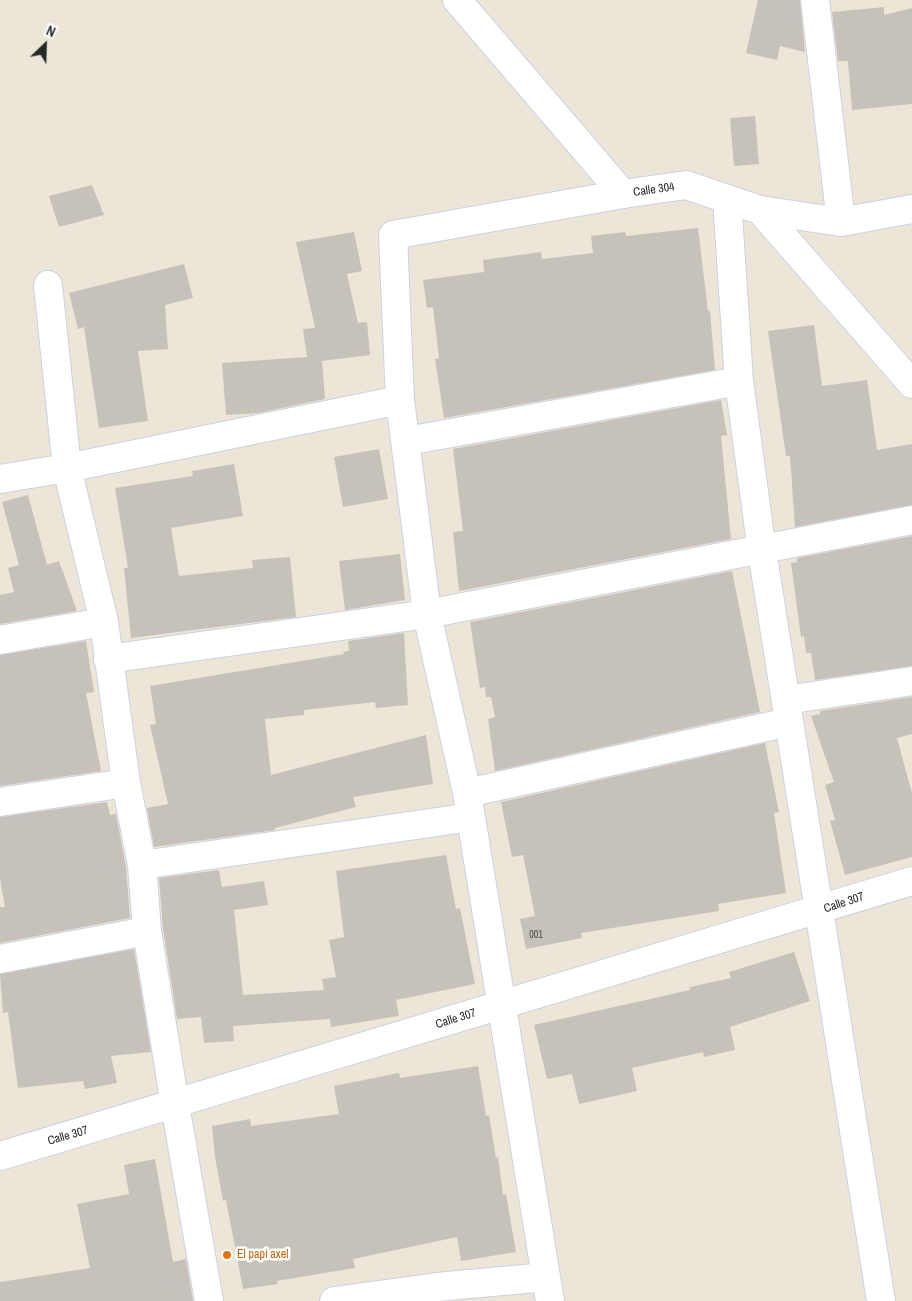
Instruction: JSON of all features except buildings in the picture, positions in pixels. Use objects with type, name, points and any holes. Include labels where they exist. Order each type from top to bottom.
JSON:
[{"type":"street","points":[[457,0],[622,194]]},
{"type":"street","points":[[815,0],[841,222]]},
{"type":"street","name":"Calle 304","points":[[400,400],[393,235],[622,194],[686,185],[760,210],[841,222],[912,209]]},
{"type":"street","points":[[727,198],[739,380],[762,551],[821,910],[881,1301]]},
{"type":"street","points":[[760,210],[912,384]]},
{"type":"street","points":[[48,285],[67,468],[104,622],[126,783],[142,865],[147,931],[209,1301]]},
{"type":"street","points":[[407,441],[739,380]]},
{"type":"street","points":[[0,480],[400,400],[407,441],[427,614],[469,805],[548,1289],[437,1287],[334,1301]]},
{"type":"street","points":[[108,659],[427,614],[762,551],[912,520]]},
{"type":"street","points":[[0,640],[104,622]]},
{"type":"street","points":[[142,865],[469,805],[787,711],[912,681]]},
{"type":"street","points":[[0,802],[126,783]]},
{"type":"street","name":"Calle 307","points":[[0,1156],[175,1105],[912,881]]},
{"type":"street","points":[[0,959],[147,931]]},
{"type":"place","name":"El papi axel","points":[[227,1255]]}]
